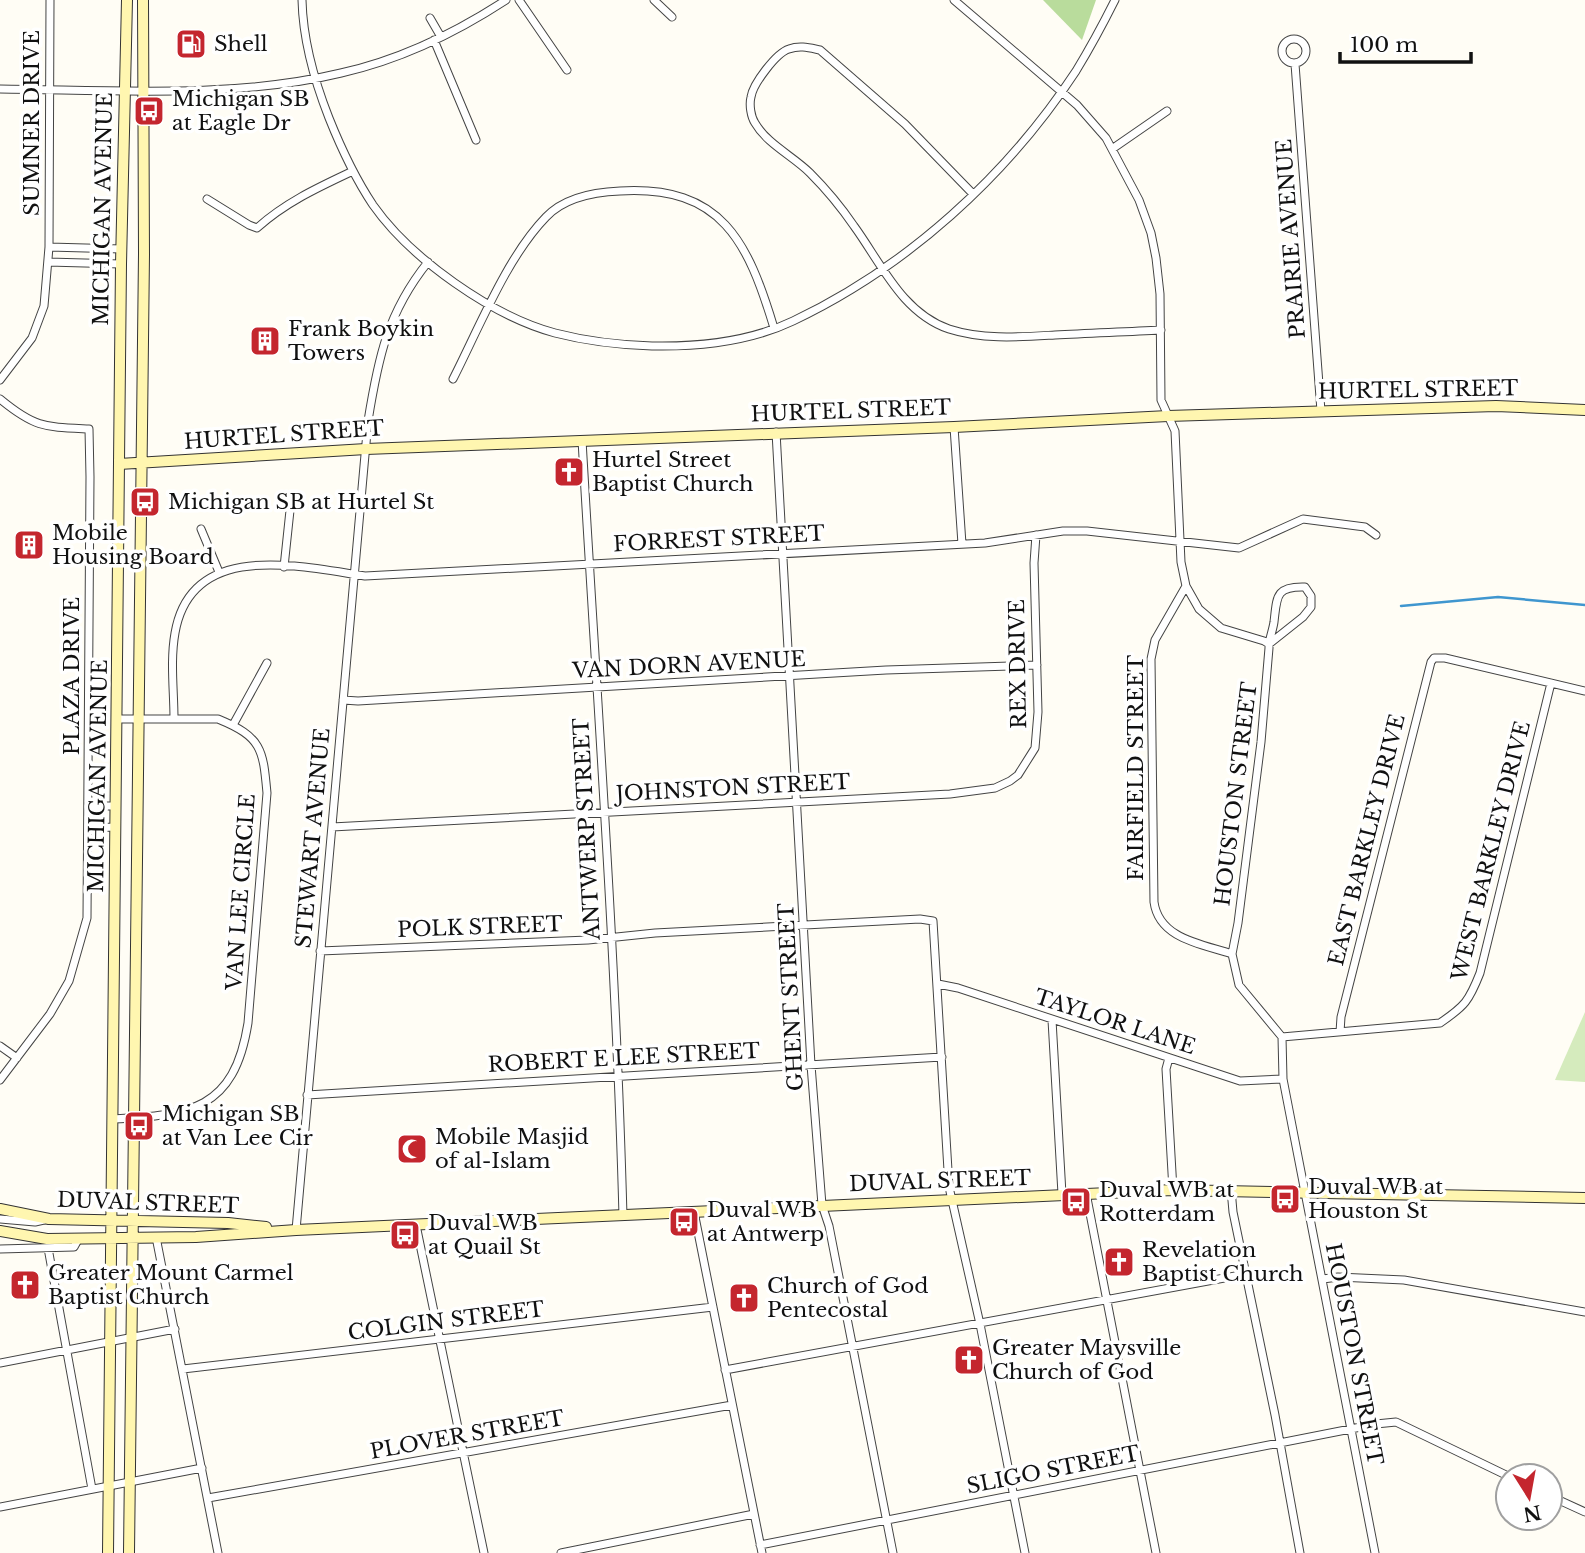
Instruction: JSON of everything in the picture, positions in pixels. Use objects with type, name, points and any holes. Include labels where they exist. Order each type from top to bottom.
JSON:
[{"type":"street","name":"SUMNER DRIVE","points":[[0,380],[32,338],[44,306],[49,247],[50,0]]},
{"type":"street","name":"MICHIGAN AVENUE","points":[[108,1553],[121,264],[127,0]]},
{"type":"street","name":"MICHIGAN AVENUE","points":[[129,1553],[144,254],[143,0]]},
{"type":"street","points":[[302,0],[306,42],[315,78],[340,147],[374,206],[441,274],[491,304],[555,333],[641,346],[691,347],[721,343],[793,321],[883,269],[940,224],[1013,153],[1076,70],[1115,0]]},
{"type":"street","points":[[0,89],[142,90],[257,87],[315,78],[342,73],[437,38],[475,20],[506,0]]},
{"type":"street","points":[[519,0],[567,70]]},
{"type":"street","points":[[654,0],[672,17]]},
{"type":"street","points":[[954,0],[1077,105],[1106,138],[1139,200],[1151,233],[1156,258],[1161,330],[1161,400],[1175,431],[1181,562],[1186,586],[1199,609],[1221,628],[1269,644]]},
{"type":"street","points":[[430,18],[476,141]]},
{"type":"street","points":[[973,194],[905,124],[820,50],[804,47],[787,49],[755,84],[750,98],[753,121],[810,173],[854,225],[898,290],[919,313],[941,325],[969,334],[1013,337],[1161,330]]},
{"type":"street","name":"PRAIRIE AVENUE","points":[[1295,64],[1321,411]]},
{"type":"street","points":[[1112,149],[1167,111]]},
{"type":"street","points":[[207,199],[257,228],[295,200],[353,172]]},
{"type":"street","points":[[453,379],[516,258],[547,215],[584,196],[609,191],[659,191],[685,198],[719,218],[749,256],[774,328]]},
{"type":"street","name":"SUMNER DRIVE","points":[[49,247],[122,249]]},
{"type":"street","points":[[48,262],[121,264]]},
{"type":"street","name":"STEWART AVENUE","points":[[296,1230],[366,449],[375,376],[394,314],[409,287],[428,262]]},
{"type":"street","name":"PLAZA DRIVE","points":[[0,399],[20,416],[36,424],[89,429],[90,537],[87,918],[69,981],[50,1014],[0,1080]]},
{"type":"street","name":"HURTEL STREET","points":[[119,464],[366,449],[954,427],[1168,416],[1496,406],[1585,410]]},
{"type":"street","points":[[954,427],[962,544]]},
{"type":"street","name":"GHENT STREET","points":[[776,432],[811,1065],[822,1205],[829,1226],[893,1553]]},
{"type":"street","name":"ANTWERP STREET","points":[[582,440],[605,812],[619,1077],[623,1216]]},
{"type":"street","points":[[284,567],[291,501]]},
{"type":"street","name":"FORREST STREET","points":[[219,572],[237,567],[284,567],[316,568],[365,576],[962,544],[1087,531],[1239,548],[1303,519],[1365,527],[1376,535]]},
{"type":"street","points":[[174,719],[173,648],[180,616],[199,586],[219,572],[201,529]]},
{"type":"street","points":[[90,537],[119,536]]},
{"type":"street","name":"REX DRIVE","points":[[885,797],[979,792],[995,788],[1018,775],[1035,748],[1038,712],[1034,563],[1036,536]]},
{"type":"street","name":"FAIRFIELD STREET","points":[[1186,586],[1155,640],[1151,659],[1155,912],[1164,926],[1177,936],[1232,954]]},
{"type":"street","name":"HOUSTON STREET","points":[[1269,644],[1303,617],[1311,607],[1311,596],[1305,587],[1286,588],[1275,603],[1269,644],[1261,742],[1232,954],[1239,985],[1282,1037],[1283,1079],[1375,1553]]},
{"type":"street","name":"EAST BARKLEY DRIVE","points":[[1340,1032],[1341,1017],[1428,667],[1434,658],[1445,658],[1551,683]]},
{"type":"street","points":[[118,719],[218,719],[233,725],[267,663]]},
{"type":"street","name":"VAN DORN AVENUE","points":[[343,700],[886,670],[1037,666]]},
{"type":"street","points":[[1551,683],[1585,691]]},
{"type":"street","name":"WEST BARKLEY DRIVE","points":[[1282,1037],[1440,1023],[1470,999],[1480,973],[1551,683]]},
{"type":"street","name":"VAN LEE CIRCLE","points":[[112,1119],[188,1111],[218,1094],[229,1082],[245,1041],[267,793],[264,760],[259,747],[252,737],[233,725]]},
{"type":"street","name":"JOHNSTON STREET","points":[[332,827],[885,797]]},
{"type":"street","points":[[89,806],[116,806]]},
{"type":"street","points":[[89,828],[116,827]]},
{"type":"street","name":"POLK STREET","points":[[320,950],[920,919],[933,921],[938,984]]},
{"type":"street","points":[[938,984],[949,1187],[980,1324],[1025,1553]]},
{"type":"street","name":"TAYLOR LANE","points":[[938,984],[1240,1081],[1283,1079]]},
{"type":"street","points":[[1052,1020],[1062,1194]]},
{"type":"street","points":[[0,1046],[17,1058]]},
{"type":"street","name":"ROBERT E LEE STREET","points":[[307,1095],[942,1057]]},
{"type":"street","points":[[1169,1058],[1166,1069],[1173,1189]]},
{"type":"street","name":"DUVAL STREET","points":[[0,1231],[47,1239],[132,1238],[1173,1189],[1585,1198]]},
{"type":"street","points":[[1231,1189],[1300,1553]]},
{"type":"street","points":[[1086,1193],[1156,1553]]},
{"type":"street","name":"DUVAL STREET","points":[[0,1209],[49,1219],[228,1223],[296,1230]]},
{"type":"street","points":[[694,1212],[761,1549]]},
{"type":"street","points":[[0,1219],[35,1222],[49,1219]]},
{"type":"street","points":[[416,1225],[484,1553]]},
{"type":"street","points":[[156,1237],[218,1553]]},
{"type":"street","points":[[0,1249],[74,1247],[79,1238]]},
{"type":"street","points":[[48,1248],[92,1489]]},
{"type":"street","points":[[725,1370],[1246,1274]]},
{"type":"street","points":[[1323,1279],[1338,1277],[1404,1280],[1585,1312]]},
{"type":"street","name":"COLGIN STREET","points":[[183,1369],[713,1307]]},
{"type":"street","points":[[0,1363],[175,1329]]},
{"type":"street","points":[[111,1392],[131,1395]]},
{"type":"street","name":"PLOVER STREET","points":[[208,1498],[463,1455],[732,1405]]},
{"type":"street","name":"SLIGO STREET","points":[[761,1549],[886,1520],[1395,1422],[1494,1469]]},
{"type":"street","points":[[0,1507],[202,1468]]},
{"type":"street","points":[[1564,1502],[1585,1512]]},
{"type":"street","points":[[561,1553],[754,1514]]},
{"type":"green space","points":[[1043,0],[1096,0],[1082,40]]},
{"type":"green space","points":[[1585,1012],[1585,1082],[1555,1080]]},
{"type":"waterway","points":[[1401,606],[1498,597],[1585,605]]},
{"type":"place","name":"Shell","points":[[191,44]]},
{"type":"place","name":"Michigan SB at Eagle Dr","points":[[149,111]]},
{"type":"place","name":"Frank Boykin Towers","points":[[265,341]]},
{"type":"place","name":"Hurtel Street Baptist Church","points":[[569,472]]},
{"type":"place","name":"Michigan SB at Hurtel St","points":[[145,502]]},
{"type":"place","name":"Mobile Housing Board","points":[[29,545]]},
{"type":"place","name":"Michigan SB at Van Lee Cir","points":[[139,1126]]},
{"type":"place","name":"Mobile Masjid of al-Islam","points":[[412,1149]]},
{"type":"place","name":"Duval WB at Houston St","points":[[1285,1199]]},
{"type":"place","name":"Duval WB at Rotterdam","points":[[1076,1202]]},
{"type":"place","name":"Duval WB at Antwerp","points":[[684,1222]]},
{"type":"place","name":"Duval WB at Quail St","points":[[405,1235]]},
{"type":"place","name":"Revelation Baptist Church","points":[[1119,1262]]},
{"type":"place","name":"Greater Mount Carmel Baptist Church","points":[[25,1285]]},
{"type":"place","name":"Church of God Pentecostal","points":[[744,1298]]},
{"type":"place","name":"Greater Maysville Church of God","points":[[969,1360]]}]
